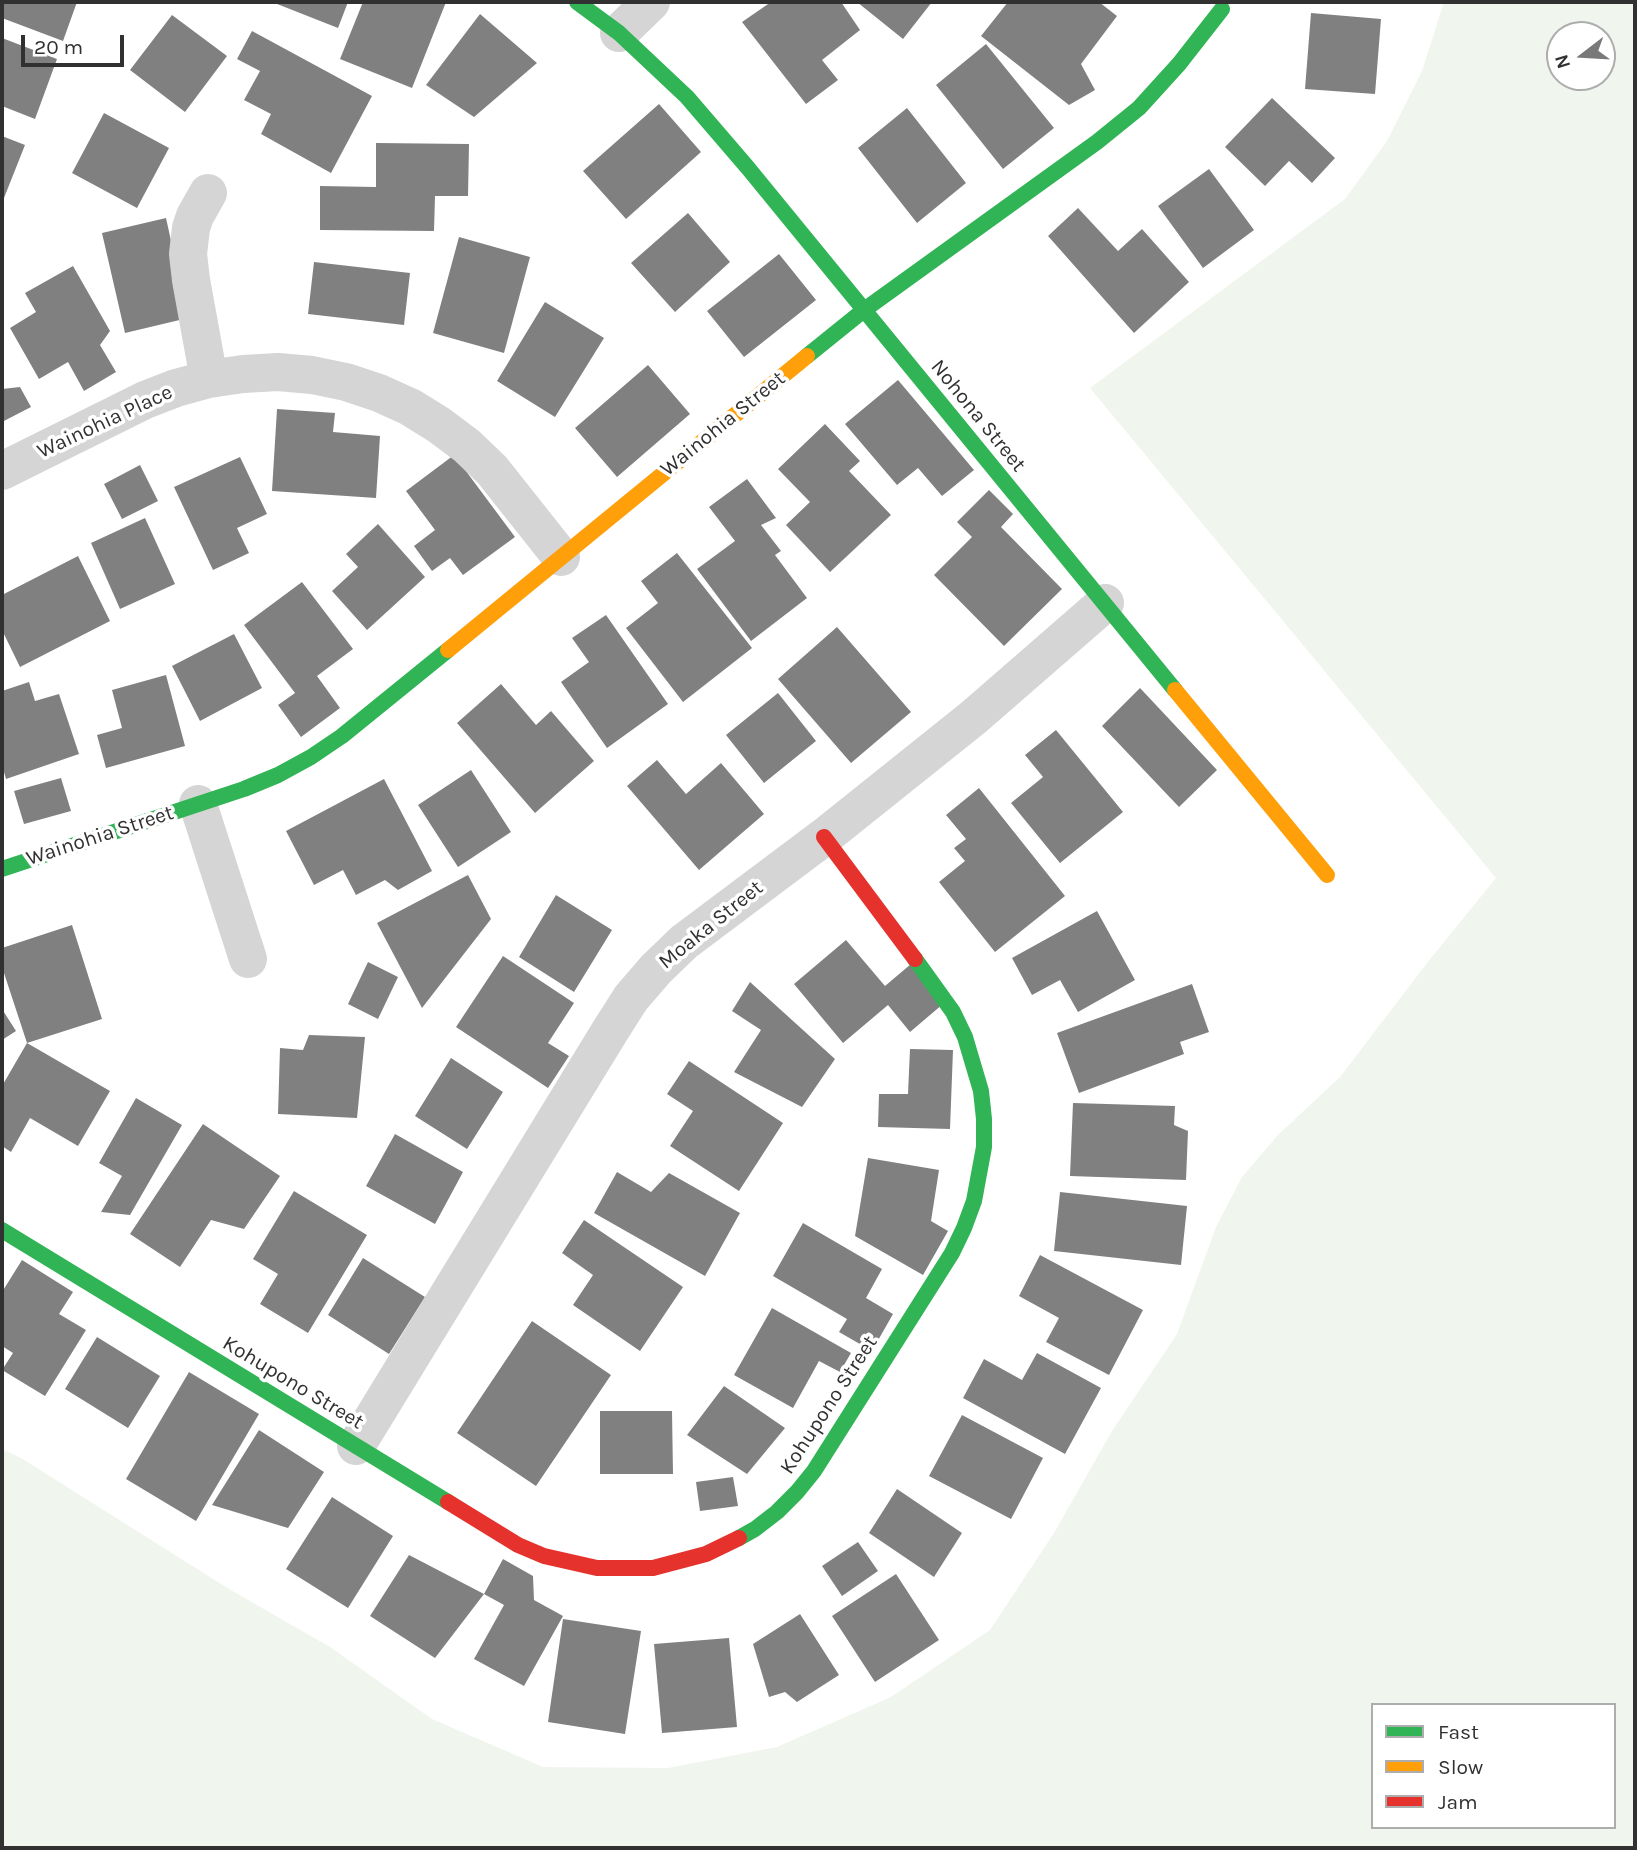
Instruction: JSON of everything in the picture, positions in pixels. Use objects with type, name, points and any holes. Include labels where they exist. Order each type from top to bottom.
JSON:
[{"type":"street","name":"Nohona Street","points":[[576,2],[619,33],[687,97],[1327,875]]},
{"type":"street","points":[[619,33],[651,2]]},
{"type":"street","name":"Wainohia Street","points":[[2,869],[255,784],[311,757],[342,736],[864,310],[1097,142],[1139,108],[1179,64],[1222,9]]},
{"type":"street","points":[[208,193],[191,228],[188,254],[209,379]]},
{"type":"street","name":"Wainohia Place","points":[[2,471],[145,400],[176,388],[243,374],[278,372],[312,375],[379,393],[410,407],[439,425],[467,446],[492,470],[561,557]]},
{"type":"street","name":"Moaka Street","points":[[356,1446],[603,1042],[631,999],[656,969],[684,942],[824,837],[974,717],[1105,603]]},
{"type":"street","name":"Wainohia Street","points":[[198,804],[248,960]]},
{"type":"street","name":"Kohupono Street","points":[[2,1230],[518,1545],[544,1556],[597,1568],[625,1569],[680,1562],[731,1543],[777,1512],[814,1471],[952,1253],[974,1201],[984,1147],[981,1091],[971,1055],[953,1012],[824,837]]},
{"type":"shaded area","points":[[1444,2],[1635,2],[1635,1848],[2,1848],[2,1449],[21,1458],[229,1589],[330,1647],[432,1719],[543,1767],[668,1768],[777,1747],[891,1697],[990,1630],[1054,1533],[1112,1431],[1177,1334],[1216,1227],[1242,1177],[1278,1135],[1340,1077],[1496,878],[1090,388],[1345,199],[1387,141],[1422,71]]},
{"type":"building","points":[[2,2],[77,2],[63,41],[2,18]]},
{"type":"building","points":[[272,2],[348,2],[338,28]]},
{"type":"building","points":[[363,2],[446,2],[412,88],[340,59]]},
{"type":"building","points":[[771,2],[841,2],[860,30],[822,60],[838,80],[806,104],[742,22]]},
{"type":"building","points":[[857,2],[932,2],[903,39]]},
{"type":"building","points":[[1008,2],[1099,2],[1117,16],[1081,64],[1095,90],[1069,105],[981,36]]},
{"type":"building","points":[[1311,13],[1381,19],[1375,94],[1305,89]]},
{"type":"building","points":[[480,14],[537,63],[474,117],[426,85]]},
{"type":"building","points":[[172,15],[227,56],[185,112],[130,70]]},
{"type":"building","points":[[252,31],[372,96],[331,173],[261,134],[271,114],[244,100],[260,71],[237,59]]},
{"type":"building","points":[[2,38],[57,59],[35,119],[2,106]]},
{"type":"building","points":[[986,44],[1054,128],[1003,169],[936,85]]},
{"type":"building","points":[[1272,98],[1335,158],[1312,183],[1289,161],[1265,186],[1225,147]]},
{"type":"building","points":[[659,104],[701,152],[626,219],[583,171]]},
{"type":"building","points":[[907,108],[966,183],[917,223],[858,148]]},
{"type":"building","points":[[104,113],[169,148],[137,208],[72,173]]},
{"type":"building","points":[[2,136],[25,145],[2,203]]},
{"type":"building","points":[[376,143],[469,144],[468,196],[435,196],[434,231],[320,230],[320,186],[376,187]]},
{"type":"building","points":[[1209,169],[1254,230],[1203,268],[1158,206]]},
{"type":"building","points":[[1078,208],[1118,251],[1142,229],[1189,282],[1134,333],[1048,236]]},
{"type":"building","points":[[688,213],[730,262],[675,312],[631,263]]},
{"type":"building","points":[[166,218],[188,318],[125,333],[102,233]]},
{"type":"building","points":[[459,237],[530,257],[504,353],[433,333]]},
{"type":"building","points":[[779,254],[816,300],[744,357],[707,311]]},
{"type":"building","points":[[314,262],[410,273],[404,325],[308,314]]},
{"type":"building","points":[[73,266],[110,331],[100,345],[116,372],[84,391],[68,362],[39,379],[10,328],[36,312],[25,293]]},
{"type":"building","points":[[545,302],[604,338],[555,417],[497,381]]},
{"type":"building","points":[[648,365],[690,414],[617,477],[575,428]]},
{"type":"building","points":[[898,380],[974,470],[942,496],[918,468],[897,485],[845,424]]},
{"type":"building","points":[[20,387],[31,407],[2,422],[2,389]]},
{"type":"building","points":[[277,409],[335,413],[333,432],[380,436],[376,498],[272,491]]},
{"type":"building","points":[[825,424],[860,461],[849,471],[891,515],[830,572],[786,525],[810,502],[778,469]]},
{"type":"building","points":[[454,455],[515,537],[463,575],[450,558],[432,571],[414,546],[435,530],[406,491]]},
{"type":"building","points":[[240,457],[267,514],[237,528],[249,553],[213,570],[174,487]]},
{"type":"building","points":[[140,465],[158,501],[122,519],[104,484]]},
{"type":"building","points":[[747,479],[776,518],[761,525],[781,551],[775,555],[807,598],[751,641],[697,569],[735,541],[709,507]]},
{"type":"building","points":[[989,490],[1013,514],[1001,527],[1062,589],[1004,646],[934,575],[972,537],[957,522]]},
{"type":"building","points":[[145,518],[175,584],[120,609],[91,543]]},
{"type":"building","points":[[378,524],[425,577],[367,630],[332,591],[358,567],[346,554]]},
{"type":"building","points":[[677,553],[752,648],[683,702],[626,628],[658,603],[641,581]]},
{"type":"building","points":[[78,556],[110,621],[20,667],[2,630],[2,595]]},
{"type":"building","points":[[302,582],[353,649],[317,676],[340,708],[301,737],[278,705],[295,693],[244,625]]},
{"type":"building","points":[[606,615],[668,704],[607,748],[561,682],[589,662],[572,638]]},
{"type":"building","points":[[837,627],[911,712],[851,763],[778,679]]},
{"type":"building","points":[[234,634],[262,688],[200,721],[172,666]]},
{"type":"building","points":[[166,675],[185,746],[106,768],[97,735],[122,728],[112,690]]},
{"type":"building","points":[[29,682],[35,701],[59,694],[79,754],[6,779],[2,765],[2,691]]},
{"type":"building","points":[[501,684],[536,725],[551,711],[594,761],[535,813],[457,723]]},
{"type":"building","points":[[1140,688],[1217,770],[1179,807],[1102,726]]},
{"type":"building","points":[[778,693],[816,741],[764,783],[726,735]]},
{"type":"building","points":[[1056,730],[1123,812],[1060,863],[1011,803],[1043,777],[1025,755]]},
{"type":"building","points":[[657,760],[686,794],[721,763],[764,814],[699,870],[627,786]]},
{"type":"building","points":[[471,770],[511,832],[458,867],[418,805]]},
{"type":"building","points":[[61,778],[71,811],[24,824],[14,791]]},
{"type":"building","points":[[384,779],[432,871],[398,890],[385,880],[356,895],[343,870],[314,885],[286,831]]},
{"type":"building","points":[[979,788],[1065,896],[995,952],[939,882],[965,861],[954,848],[966,839],[946,815]]},
{"type":"building","points":[[468,875],[491,919],[422,1008],[377,923]]},
{"type":"building","points":[[556,895],[612,930],[574,992],[519,957]]},
{"type":"building","points":[[1097,911],[1135,980],[1078,1012],[1060,980],[1032,995],[1012,958]]},
{"type":"building","points":[[72,925],[102,1019],[27,1043],[2,967],[2,948]]},
{"type":"building","points":[[846,940],[885,986],[911,964],[943,1004],[910,1032],[888,1005],[843,1043],[794,984]]},
{"type":"building","points":[[503,956],[574,1003],[548,1043],[569,1056],[548,1088],[456,1027]]},
{"type":"building","points":[[368,962],[398,977],[378,1019],[348,1004]]},
{"type":"building","points":[[750,982],[835,1059],[802,1107],[734,1072],[761,1030],[732,1011]]},
{"type":"building","points":[[1192,984],[1209,1032],[1180,1042],[1184,1054],[1079,1093],[1057,1033]]},
{"type":"building","points":[[2,1009],[16,1031],[2,1040]]},
{"type":"building","points":[[309,1035],[365,1037],[357,1118],[278,1114],[280,1048],[303,1050]]},
{"type":"building","points":[[27,1043],[110,1091],[78,1146],[30,1118],[11,1152],[2,1146],[2,1086]]},
{"type":"building","points":[[910,1049],[953,1050],[950,1129],[878,1127],[879,1094],[908,1094]]},
{"type":"building","points":[[451,1058],[503,1092],[467,1149],[415,1116]]},
{"type":"building","points":[[689,1061],[783,1123],[739,1191],[670,1146],[693,1111],[667,1094]]},
{"type":"building","points":[[136,1098],[182,1125],[130,1215],[101,1212],[122,1176],[99,1163]]},
{"type":"building","points":[[1073,1103],[1175,1106],[1174,1125],[1188,1131],[1186,1180],[1070,1176]]},
{"type":"building","points":[[203,1124],[280,1176],[244,1229],[211,1220],[180,1267],[130,1234]]},
{"type":"building","points":[[395,1134],[463,1172],[435,1224],[366,1186]]},
{"type":"building","points":[[868,1158],[939,1170],[931,1221],[948,1231],[923,1275],[855,1236]]},
{"type":"building","points":[[617,1172],[651,1192],[669,1173],[740,1213],[705,1276],[594,1213]]},
{"type":"building","points":[[294,1191],[367,1235],[308,1333],[260,1304],[278,1274],[253,1259]]},
{"type":"building","points":[[1060,1192],[1187,1206],[1181,1265],[1054,1251]]},
{"type":"building","points":[[584,1220],[683,1287],[640,1351],[573,1305],[593,1275],[562,1253]]},
{"type":"building","points":[[803,1223],[882,1269],[866,1298],[893,1314],[872,1351],[839,1332],[847,1319],[773,1276]]},
{"type":"building","points":[[1040,1255],[1143,1310],[1109,1375],[1046,1342],[1059,1318],[1019,1296]]},
{"type":"building","points":[[363,1258],[425,1297],[389,1354],[328,1315]]},
{"type":"building","points":[[22,1260],[73,1292],[59,1314],[86,1330],[45,1396],[2,1370],[13,1353],[2,1346],[2,1292]]},
{"type":"building","points":[[772,1308],[851,1353],[840,1372],[819,1361],[793,1408],[734,1375]]},
{"type":"building","points":[[532,1321],[611,1375],[536,1486],[457,1433]]},
{"type":"building","points":[[97,1337],[160,1376],[128,1428],[65,1389]]},
{"type":"building","points":[[1037,1353],[1101,1388],[1065,1454],[963,1398],[984,1359],[1022,1380]]},
{"type":"building","points":[[189,1372],[259,1414],[196,1521],[126,1479]]},
{"type":"building","points":[[724,1386],[785,1428],[747,1474],[687,1435]]},
{"type":"building","points":[[600,1411],[672,1411],[673,1474],[600,1474]]},
{"type":"building","points":[[962,1415],[1043,1458],[1011,1519],[929,1476]]},
{"type":"building","points":[[259,1430],[324,1472],[288,1528],[212,1505]]},
{"type":"building","points":[[733,1477],[738,1506],[700,1511],[696,1482]]},
{"type":"building","points":[[897,1489],[962,1533],[934,1577],[869,1533]]},
{"type":"building","points":[[332,1497],[393,1536],[348,1608],[286,1569]]},
{"type":"building","points":[[858,1542],[878,1571],[842,1596],[822,1566]]},
{"type":"building","points":[[409,1555],[484,1594],[435,1658],[370,1616]]},
{"type":"building","points":[[503,1559],[533,1576],[534,1600],[563,1616],[524,1686],[474,1659],[504,1605],[484,1594]]},
{"type":"building","points":[[896,1574],[939,1640],[875,1682],[832,1616]]},
{"type":"building","points":[[800,1614],[839,1675],[797,1702],[785,1692],[769,1697],[753,1644]]},
{"type":"building","points":[[563,1619],[641,1631],[625,1734],[548,1722]]},
{"type":"building","points":[[729,1638],[737,1727],[662,1733],[654,1644]]},
{"type":"traffic: fast","points":[[577,2],[619,33],[687,97],[1175,690]]},
{"type":"traffic: fast","points":[[807,356],[864,310],[1097,142],[1139,108],[1179,64],[1222,9]]},
{"type":"traffic: fast","points":[[2,869],[244,789],[278,775],[342,736],[448,650]]},
{"type":"traffic: fast","points":[[739,1538],[777,1512],[814,1471],[952,1253],[974,1201],[984,1147],[981,1091],[965,1037],[953,1012],[915,959]]},
{"type":"traffic: fast","points":[[2,1230],[448,1502]]},
{"type":"traffic: slow","points":[[448,650],[807,356]]},
{"type":"traffic: slow","points":[[1175,690],[1327,875]]},
{"type":"traffic: jam","points":[[824,837],[915,959]]},
{"type":"traffic: jam","points":[[448,1502],[518,1545],[544,1556],[597,1568],[653,1568],[706,1554],[739,1538]]}]
